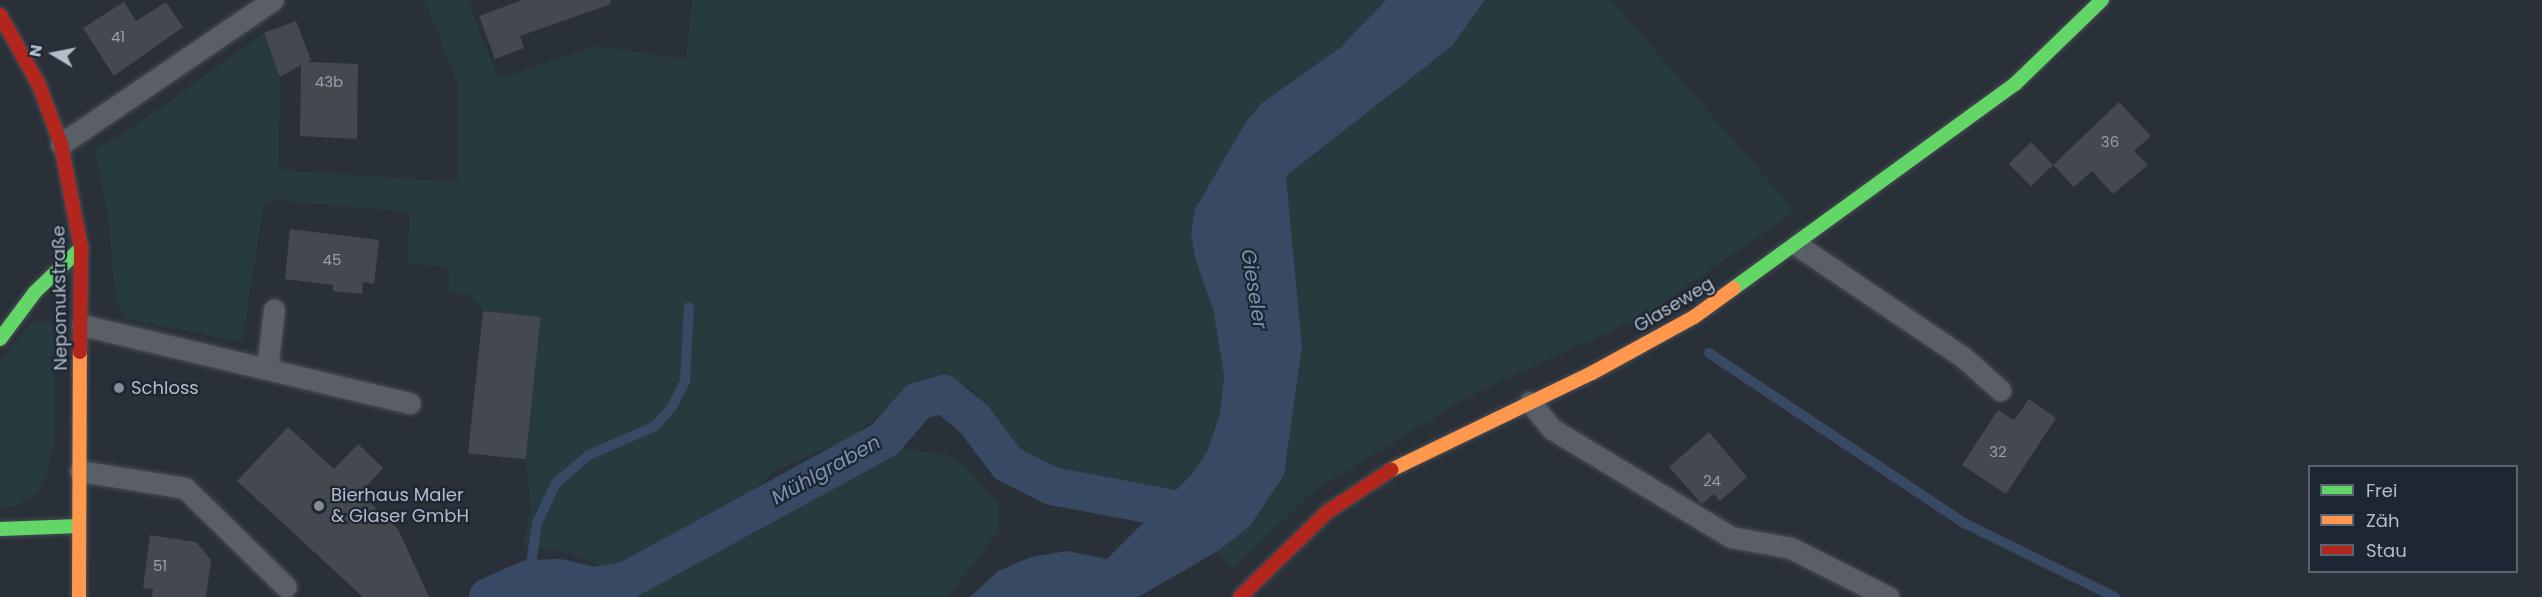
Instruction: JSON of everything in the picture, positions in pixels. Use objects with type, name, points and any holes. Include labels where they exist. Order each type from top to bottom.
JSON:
[{"type":"street","name":"Glaseweg","points":[[1240,597],[1328,512],[1412,457],[1530,402],[1694,317],[1797,245],[2015,84],[2102,0]]},
{"type":"street","name":"Nepomukstraße","points":[[0,15],[39,85],[61,144],[81,248],[79,597]]},
{"type":"street","points":[[0,339],[34,292],[81,248]]},
{"type":"street","points":[[0,530],[79,526]]},
{"type":"lane","points":[[61,144],[273,0]]},
{"type":"lane","points":[[1797,245],[1963,357],[2000,390]]},
{"type":"lane","points":[[267,369],[274,309]]},
{"type":"lane","points":[[82,325],[410,403]]},
{"type":"lane","points":[[1530,402],[1552,429],[1731,537],[1791,548],[1888,597]]},
{"type":"lane","points":[[80,471],[185,488],[286,587]]},
{"type":"green space","points":[[425,0],[468,0],[498,79],[596,46],[686,59],[692,0],[1386,0],[1341,47],[1262,103],[1247,120],[1195,209],[1195,258],[1213,309],[1224,376],[1220,413],[1208,450],[1193,473],[1171,494],[1078,478],[1028,456],[1007,439],[973,390],[950,378],[921,379],[852,437],[775,471],[739,504],[608,569],[573,554],[523,545],[531,511],[526,459],[541,318],[483,311],[468,294],[449,292],[449,267],[407,264],[410,212],[272,200],[264,205],[242,342],[127,319],[116,300],[107,208],[94,148],[118,138],[264,33],[280,77],[278,170],[459,182],[459,88]]},
{"type":"green space","points":[[1485,0],[1611,0],[1795,211],[1647,314],[1468,397],[1315,490],[1232,569],[1218,551],[1250,526],[1284,474],[1302,347],[1286,176],[1452,46]]},
{"type":"green space","points":[[43,321],[52,323],[54,342],[54,442],[47,472],[38,493],[15,506],[0,507],[0,360],[31,323]]},
{"type":"green space","points":[[900,448],[947,455],[961,462],[998,503],[998,531],[948,597],[629,597],[753,534],[815,491]]},
{"type":"water","name":"Gieseler","points":[[1386,0],[1485,0],[1452,46],[1286,176],[1302,347],[1284,475],[1250,526],[1218,551],[1138,597],[970,597],[998,571],[1031,557],[1067,551],[1107,559],[1193,473],[1208,450],[1220,413],[1224,376],[1213,309],[1195,258],[1191,233],[1195,209],[1247,120],[1262,103],[1341,47]]},
{"type":"building","points":[[522,0],[610,0],[611,4],[520,36],[524,48],[495,59],[479,16]]},
{"type":"building","points":[[124,2],[136,21],[166,2],[183,27],[114,76],[83,28]]},
{"type":"building","points":[[296,21],[311,60],[307,62],[358,64],[357,139],[300,136],[301,65],[280,77],[264,33]]},
{"type":"building","points":[[2119,102],[2151,136],[2134,151],[2148,165],[2113,194],[2092,171],[2074,187],[2053,165]]},
{"type":"building","points":[[2031,142],[2053,165],[2031,187],[2009,164]]},
{"type":"building","points":[[290,229],[379,240],[374,284],[363,282],[362,294],[333,291],[333,285],[285,279]]},
{"type":"building","points":[[483,311],[541,317],[526,459],[468,453]]},
{"type":"building","points":[[2029,399],[2056,418],[2006,494],[1962,465],[1998,410],[2014,420]]},
{"type":"building","name":"Bierhaus Maler & Glaser GmbH","points":[[288,427],[334,469],[358,444],[383,468],[360,493],[398,529],[429,597],[363,597],[237,481]]},
{"type":"building","points":[[1709,432],[1747,477],[1720,501],[1714,494],[1702,504],[1669,467]]},
{"type":"building","points":[[150,535],[196,542],[211,560],[206,597],[152,597],[153,589],[143,588]]},
{"type":"waterway","points":[[529,579],[537,523],[556,483],[589,455],[655,426],[672,407],[685,381],[689,307]]},
{"type":"waterway","points":[[1709,353],[1964,523],[2115,597]]},
{"type":"waterway","name":"Mühlgraben","points":[[488,597],[529,579],[559,578],[593,586],[626,581],[885,439],[918,401],[944,394],[974,419],[1008,464],[1052,486],[1206,515]]},
{"type":"traffic: fast","points":[[1734,288],[2015,84],[2102,0]]},
{"type":"traffic: fast","points":[[0,339],[35,292],[81,248]]},
{"type":"traffic: fast","points":[[0,529],[79,526]]},
{"type":"traffic: slow","points":[[1391,470],[1592,373],[1694,317],[1734,288]]},
{"type":"traffic: slow","points":[[79,597],[80,352]]},
{"type":"traffic: jam","points":[[0,15],[39,85],[61,144],[81,248],[80,352]]},
{"type":"traffic: jam","points":[[1240,597],[1327,512],[1391,470]]},
{"type":"place","name":"Schloss","points":[[119,388]]},
{"type":"place","name":"Bierhaus Maler & Glaser GmbH","points":[[319,506]]}]
